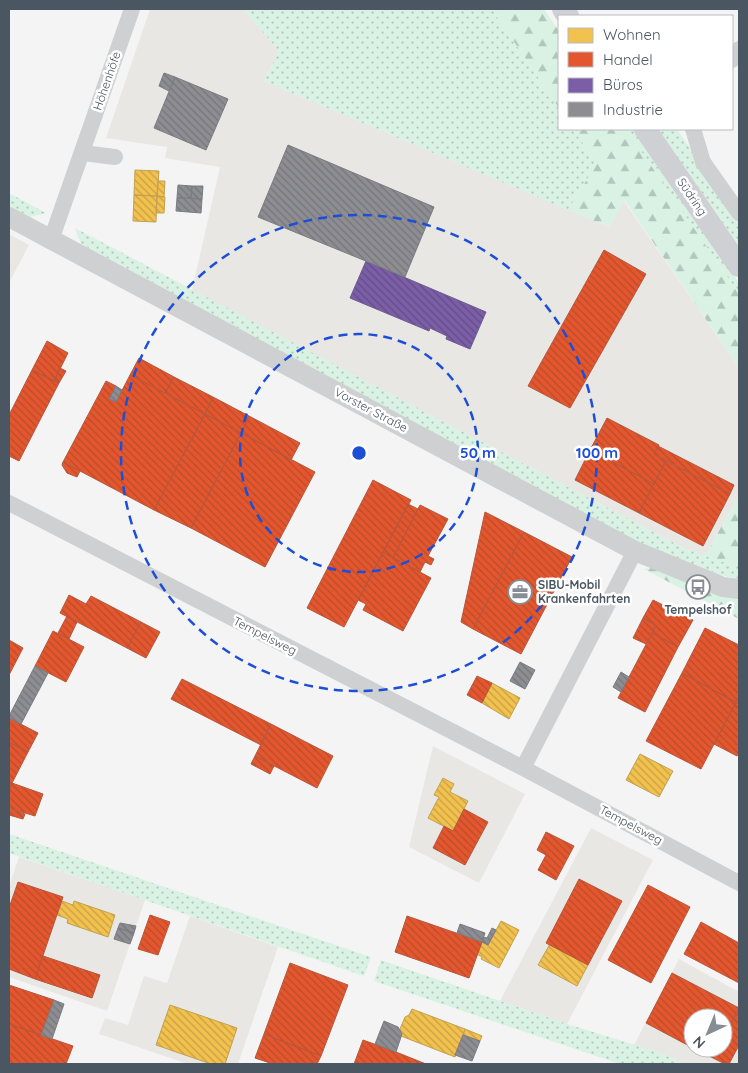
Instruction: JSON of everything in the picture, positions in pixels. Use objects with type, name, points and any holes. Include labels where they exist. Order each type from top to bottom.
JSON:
[{"type":"main road","name":"Südring","points":[[646,130],[739,266]]},
{"type":"street","name":"Höhenhöfe","points":[[52,240],[132,9]]},
{"type":"street","points":[[693,130],[704,162],[739,213]]},
{"type":"street","points":[[83,153],[115,157]]},
{"type":"street","name":"Vorster Straße","points":[[9,217],[634,551],[722,587],[739,589]]},
{"type":"street","name":"Tempelsweg","points":[[9,503],[523,768],[739,883]]},
{"type":"street","points":[[523,768],[634,551]]},
{"type":"shaded area","points":[[150,9],[243,9],[279,51],[264,81],[609,227],[624,201],[739,368],[739,495],[705,556],[684,548],[192,290],[220,167],[165,158],[167,147],[106,138]]},
{"type":"shaded area","points":[[9,234],[29,245],[9,283]]},
{"type":"shaded area","points":[[433,746],[525,794],[479,883],[409,847]]},
{"type":"shaded area","points":[[591,828],[653,860],[567,1024],[500,1001]]},
{"type":"shaded area","points":[[19,857],[145,900],[107,1011],[9,977],[9,886]]},
{"type":"shaded area","points":[[190,916],[278,947],[238,1064],[188,1064],[99,1034],[105,1018],[128,1025],[144,976],[167,983]]},
{"type":"shaded area","points":[[679,959],[739,992],[739,1064],[685,1064],[658,1052],[634,1045]]},
{"type":"green space","points":[[243,9],[492,9],[558,107],[558,130],[574,130],[597,163],[568,210],[264,81],[279,51]]},
{"type":"green space","points":[[492,9],[544,9],[558,30],[558,107]]},
{"type":"green space","points":[[574,130],[627,130],[739,294],[739,368],[625,201],[609,227],[568,210],[597,163]]},
{"type":"green space","points":[[627,130],[635,130],[739,283],[739,294]]},
{"type":"green space","points":[[658,130],[678,130],[739,221],[739,246]]},
{"type":"green space","points":[[9,193],[46,213],[30,217],[9,206]]},
{"type":"green space","points":[[75,228],[684,548],[726,563],[739,564],[739,579],[707,572],[641,544],[81,244]]},
{"type":"green space","points":[[739,495],[739,564],[726,563],[705,556]]},
{"type":"green space","points":[[652,568],[739,597],[739,619],[644,569]]},
{"type":"green space","points":[[9,834],[371,957],[364,976],[9,853]]},
{"type":"green space","points":[[381,960],[567,1024],[658,1052],[685,1064],[620,1064],[374,981]]},
{"type":"building: Wohnen","points":[[135,170],[159,171],[157,196],[134,195]]},
{"type":"building: Wohnen","points":[[158,181],[165,181],[164,197],[157,196]]},
{"type":"building: Wohnen","points":[[134,195],[157,196],[156,222],[133,221]]},
{"type":"building: Wohnen","points":[[157,196],[165,197],[164,213],[156,213]]},
{"type":"building: Wohnen","points":[[492,683],[520,698],[509,719],[482,703]]},
{"type":"building: Wohnen","points":[[640,754],[673,771],[659,797],[626,780]]},
{"type":"building: Wohnen","points":[[443,778],[454,784],[450,792],[468,801],[453,831],[428,818],[439,797],[434,795]]},
{"type":"building: Wohnen","points":[[62,901],[73,905],[74,901],[115,915],[108,937],[67,923],[68,919],[57,915]]},
{"type":"building: Wohnen","points":[[501,921],[519,930],[499,968],[481,959],[482,957],[477,954],[482,942],[488,945]]},
{"type":"building: Wohnen","points":[[550,944],[588,965],[577,986],[538,965]]},
{"type":"building: Wohnen","points":[[170,1005],[237,1028],[225,1064],[211,1064],[156,1045]]},
{"type":"building: Wohnen","points":[[412,1009],[465,1029],[455,1057],[401,1036],[400,1029],[405,1017],[409,1015]]},
{"type":"building: Wohnen","points":[[465,1029],[482,1036],[480,1041],[463,1035]]},
{"type":"building: Handel","points":[[604,250],[646,274],[570,408],[528,386]]},
{"type":"building: Handel","points":[[47,341],[68,353],[54,381],[32,370]]},
{"type":"building: Handel","points":[[139,358],[174,377],[165,393],[130,375]]},
{"type":"building: Handel","points":[[60,368],[66,371],[59,383],[54,381]]},
{"type":"building: Handel","points":[[32,370],[59,383],[19,461],[9,456],[9,415]]},
{"type":"building: Handel","points":[[130,375],[205,414],[154,510],[63,462],[106,381],[116,386],[109,399],[116,402]]},
{"type":"building: Handel","points":[[174,377],[213,397],[205,414],[165,393]]},
{"type":"building: Handel","points":[[213,397],[249,416],[241,433],[205,414]]},
{"type":"building: Handel","points":[[205,414],[241,433],[191,528],[154,510]]},
{"type":"building: Handel","points":[[249,416],[300,443],[291,460],[241,433]]},
{"type":"building: Handel","points":[[607,418],[659,445],[654,454],[666,461],[654,484],[590,450]]},
{"type":"building: Handel","points":[[241,433],[315,472],[265,567],[191,528]]},
{"type":"building: Handel","points":[[658,446],[734,485],[730,494],[654,454]]},
{"type":"building: Handel","points":[[590,450],[654,484],[639,513],[575,480]]},
{"type":"building: Handel","points":[[666,461],[730,494],[703,546],[639,513]]},
{"type":"building: Handel","points":[[63,462],[80,471],[77,477],[67,473],[62,465]]},
{"type":"building: Handel","points":[[373,480],[411,500],[344,627],[307,608]]},
{"type":"building: Handel","points":[[408,504],[418,509],[393,558],[383,552]]},
{"type":"building: Handel","points":[[420,505],[448,519],[428,556],[434,559],[431,565],[425,562],[420,572],[393,558]]},
{"type":"building: Handel","points":[[485,512],[524,532],[473,629],[461,622]]},
{"type":"building: Handel","points":[[524,532],[572,557],[521,654],[473,629]]},
{"type":"building: Handel","points":[[383,552],[431,578],[403,631],[363,610],[366,604],[358,600]]},
{"type":"building: Handel","points":[[69,595],[86,604],[91,596],[141,622],[127,648],[60,613]]},
{"type":"building: Handel","points":[[653,600],[693,620],[678,647],[652,633],[656,625],[643,618]]},
{"type":"building: Handel","points":[[67,616],[77,622],[69,639],[58,633]]},
{"type":"building: Handel","points":[[643,618],[656,625],[646,644],[633,638]]},
{"type":"building: Handel","points":[[141,622],[160,632],[146,658],[127,648]]},
{"type":"building: Handel","points":[[705,628],[739,645],[739,704],[682,673]]},
{"type":"building: Handel","points":[[53,631],[84,647],[66,682],[35,666]]},
{"type":"building: Handel","points":[[652,633],[678,647],[645,712],[618,698]]},
{"type":"building: Handel","points":[[9,640],[23,648],[9,675]]},
{"type":"building: Handel","points":[[682,673],[736,702],[701,769],[646,741]]},
{"type":"building: Handel","points":[[477,676],[492,683],[482,703],[467,695]]},
{"type":"building: Handel","points":[[182,679],[271,724],[261,745],[171,699]]},
{"type":"building: Handel","points":[[736,702],[739,704],[739,752],[737,756],[714,744]]},
{"type":"building: Handel","points":[[9,718],[38,733],[28,752],[9,742]]},
{"type":"building: Handel","points":[[271,724],[333,756],[317,788],[255,756]]},
{"type":"building: Handel","points":[[9,742],[28,752],[9,789]]},
{"type":"building: Handel","points":[[255,756],[274,766],[270,774],[251,764]]},
{"type":"building: Handel","points":[[12,783],[43,794],[35,816],[9,808],[9,790]]},
{"type":"building: Handel","points":[[11,809],[25,814],[23,819],[9,815]]},
{"type":"building: Handel","points":[[464,809],[488,822],[465,865],[433,848],[444,826],[453,831]]},
{"type":"building: Handel","points":[[546,832],[574,846],[556,880],[538,870],[546,855],[537,850]]},
{"type":"building: Handel","points":[[579,879],[622,901],[588,965],[546,943]]},
{"type":"building: Handel","points":[[18,882],[63,897],[35,979],[9,969],[9,908]]},
{"type":"building: Handel","points":[[648,885],[690,907],[651,983],[608,960]]},
{"type":"building: Handel","points":[[150,915],[170,922],[158,955],[138,949]]},
{"type":"building: Handel","points":[[407,916],[482,942],[469,978],[395,952]]},
{"type":"building: Handel","points":[[701,922],[739,943],[739,983],[684,954]]},
{"type":"building: Handel","points":[[43,956],[100,975],[92,998],[35,979]]},
{"type":"building: Handel","points":[[290,963],[348,985],[321,1056],[264,1034]]},
{"type":"building: Handel","points":[[672,973],[739,1008],[733,1020],[733,1008],[683,1008],[683,1043],[646,1023]]},
{"type":"building: Handel","points":[[9,985],[54,1000],[41,1035],[9,1024]]},
{"type":"building: Handel","points":[[739,1009],[739,1048],[733,1056],[733,1021]]},
{"type":"building: Handel","points":[[9,1024],[73,1046],[66,1064],[9,1064]]},
{"type":"building: Handel","points":[[264,1034],[321,1056],[317,1064],[273,1064],[255,1058]]},
{"type":"building: Handel","points":[[363,1040],[396,1052],[426,1064],[354,1064]]},
{"type":"building: Handel","points":[[713,1058],[732,1058],[729,1064]]},
{"type":"building: Büros","points":[[366,261],[486,312],[470,349],[446,339],[447,336],[430,328],[429,331],[350,298]]},
{"type":"building: Industrie","points":[[164,73],[175,77],[169,91],[159,86]]},
{"type":"building: Industrie","points":[[175,77],[228,99],[206,150],[154,128]]},
{"type":"building: Industrie","points":[[288,145],[434,207],[405,277],[258,217]]},
{"type":"building: Industrie","points":[[178,185],[192,186],[191,198],[177,198]]},
{"type":"building: Industrie","points":[[192,186],[203,186],[202,199],[191,198]]},
{"type":"building: Industrie","points":[[177,198],[202,199],[201,213],[176,211]]},
{"type":"building: Industrie","points":[[116,386],[122,390],[116,402],[109,399]]},
{"type":"building: Industrie","points":[[520,662],[535,670],[525,689],[510,681]]},
{"type":"building: Industrie","points":[[35,666],[48,673],[21,724],[9,718],[9,716]]},
{"type":"building: Industrie","points":[[621,672],[629,677],[621,692],[613,687]]},
{"type":"building: Industrie","points":[[120,923],[136,926],[134,933],[118,928]]},
{"type":"building: Industrie","points":[[460,924],[485,933],[482,942],[457,933]]},
{"type":"building: Industrie","points":[[118,928],[134,933],[130,944],[114,939]]},
{"type":"building: Industrie","points":[[492,928],[496,930],[488,945],[482,942],[483,937],[487,938]]},
{"type":"building: Industrie","points":[[54,1000],[64,1004],[52,1039],[41,1035]]},
{"type":"building: Industrie","points":[[384,1021],[398,1027],[402,1034],[396,1052],[375,1044]]},
{"type":"building: Industrie","points":[[463,1035],[480,1041],[472,1061],[455,1055]]},
{"type":"place","name":"Tempelshof","points":[[698,587]]},
{"type":"place","name":"SIBU-Mobil Krankenfahrten","points":[[520,592]]}]
